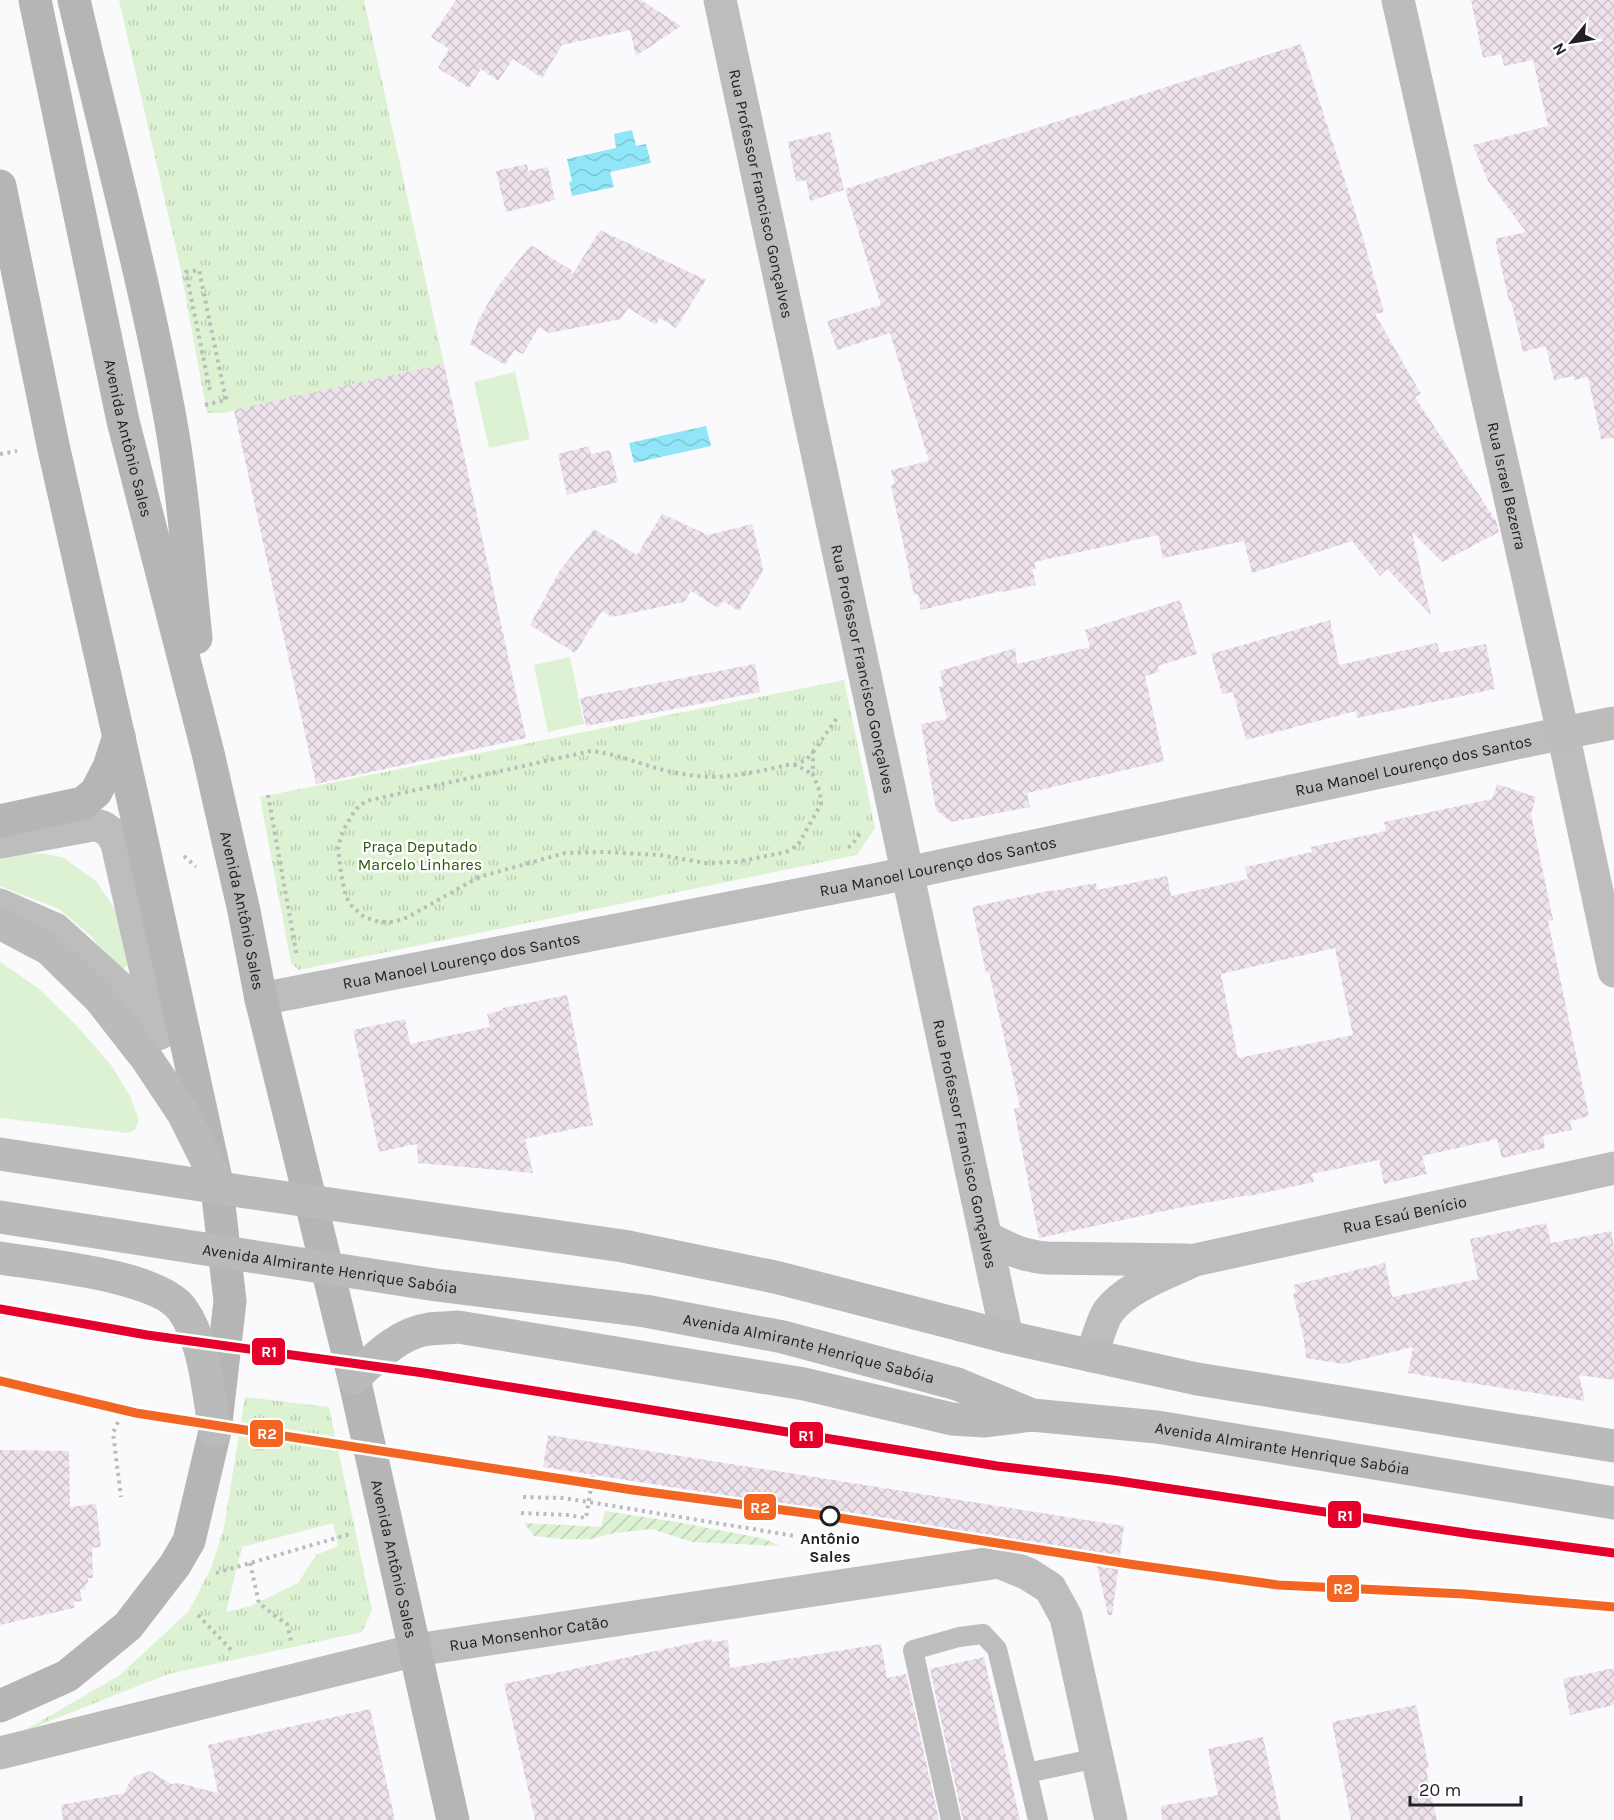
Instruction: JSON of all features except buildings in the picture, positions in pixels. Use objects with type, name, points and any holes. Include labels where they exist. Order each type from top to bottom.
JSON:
[{"type":"highway","points":[[0,923],[49,949],[100,999],[147,1059],[183,1113],[216,1179]]},
{"type":"highway","points":[[0,1154],[623,1246],[775,1277],[1007,1336],[1197,1379],[1614,1446]]},
{"type":"highway","name":"Avenida Almirante Henrique Sabóia","points":[[0,1217],[436,1285],[645,1311],[783,1337],[957,1384],[1032,1415],[1157,1427],[1614,1503]]},
{"type":"highway","points":[[0,1258],[123,1278],[156,1290],[180,1307],[200,1346],[215,1431]]},
{"type":"highway","points":[[354,1378],[382,1352],[404,1337],[427,1329],[458,1328],[804,1384],[952,1419],[985,1421],[1032,1415]]},
{"type":"main road","name":"Avenida Antônio Sales","points":[[35,0],[123,421],[208,753],[244,911],[261,999],[354,1378],[453,1820]]},
{"type":"main road","points":[[74,0],[169,412],[178,465],[208,753]]},
{"type":"main road","points":[[0,186],[53,445],[216,1179],[230,1301],[215,1431],[189,1541],[175,1565],[128,1626],[67,1676],[0,1706]]},
{"type":"main road","points":[[0,821],[83,804],[96,792],[109,767],[119,736]]},
{"type":"street","name":"Rua Professor Francisco Gonçalves","points":[[720,0],[1007,1336]]},
{"type":"street","name":"Rua Israel Bezerra","points":[[1398,0],[1563,733],[1614,971]]},
{"type":"street","name":"Rua Manoel Lourenço dos Santos","points":[[261,999],[908,873],[1614,723]]},
{"type":"street","points":[[0,842],[93,825],[101,825],[111,832],[117,844],[160,1033],[158,1034],[119,987],[55,929],[0,905]]},
{"type":"street","name":"Rua Esaú Benício","points":[[986,1237],[1025,1256],[1195,1260],[1614,1168]]},
{"type":"street","name":"Rua Esaú Benício","points":[[1092,1356],[1107,1313],[1122,1297],[1195,1260]]},
{"type":"street","name":"Rua Monsenhor Catão","points":[[0,1753],[416,1650],[999,1562],[1028,1574],[1050,1588],[1066,1617],[1097,1758]]},
{"type":"street","points":[[1097,1758],[1111,1820]]},
{"type":"lane","points":[[951,1820],[913,1650],[959,1637],[983,1634],[997,1649],[1038,1820]]},
{"type":"lane","points":[[1027,1773],[1097,1758]]},
{"type":"path","points":[[169,412],[226,400],[199,270],[186,272],[210,391]]},
{"type":"path","points":[[838,716],[841,727]]},
{"type":"path","points":[[591,751],[676,773],[715,778],[794,765],[806,759],[813,752],[813,776],[820,792],[821,804],[798,845],[786,852],[735,862],[705,863],[660,855],[604,852],[565,853],[479,877],[408,917],[394,922],[379,922],[364,916],[352,906],[346,897],[340,874],[338,847],[343,831],[355,810],[366,801],[591,751]]},
{"type":"path","points":[[794,765],[800,766],[813,776]]},
{"type":"path","points":[[268,795],[297,957],[302,962]]},
{"type":"path","points":[[839,849],[851,846],[863,830]]},
{"type":"path","points":[[178,850],[203,873]]},
{"type":"path","points":[[118,1422],[112,1433],[121,1497]]},
{"type":"path","points":[[521,1513],[586,1518],[593,1474]]},
{"type":"path","points":[[523,1497],[563,1498],[795,1536]]},
{"type":"path","points":[[216,1573],[350,1533]]},
{"type":"path","points":[[250,1563],[259,1602],[287,1624],[291,1641]]},
{"type":"path","points":[[198,1616],[234,1653]]},
{"type":"green space","points":[[119,0],[364,0],[444,364],[224,413],[207,413],[180,266]]},
{"type":"green space","points":[[515,372],[530,439],[489,448],[474,382]]},
{"type":"green space","points":[[570,657],[584,724],[548,732],[534,665]]},
{"type":"green space","name":"Praça Deputado Marcelo Linhares","points":[[844,680],[875,828],[857,855],[299,970],[291,963],[260,797]]},
{"type":"green space","points":[[46,854],[64,858],[96,881],[121,918],[133,962],[119,971],[91,936],[59,909],[0,886],[0,855]]},
{"type":"green space","points":[[0,962],[38,988],[77,1026],[111,1065],[130,1096],[139,1120],[135,1130],[128,1133],[0,1118]]},
{"type":"green space","points":[[245,1397],[329,1407],[372,1610],[362,1632],[168,1674],[22,1732],[120,1675],[189,1611],[211,1568],[224,1528]],"holes":[[[333,1523],[338,1546],[316,1555],[298,1583],[251,1606],[226,1612],[242,1547]]]},
{"type":"green space","points":[[605,1511],[765,1539],[780,1546],[692,1542],[652,1529],[614,1533],[591,1539],[562,1539],[534,1536],[524,1523],[601,1527]]},
{"type":"water","points":[[632,130],[636,146],[646,144],[651,163],[610,172],[614,187],[572,196],[569,182],[572,181],[567,159],[616,148],[614,134]]},
{"type":"water","points":[[706,426],[711,446],[634,463],[629,443]]},
{"type":"railway","points":[[0,1309],[147,1335],[424,1373],[997,1466],[1112,1480],[1614,1553]]},
{"type":"transit line","name":"R1","points":[[0,1309],[147,1335],[424,1373],[997,1466],[1112,1480],[1614,1553]]},
{"type":"transit line","name":"R2","points":[[0,1381],[136,1413],[633,1490],[827,1516],[1278,1585],[1464,1594],[1614,1607]]},
{"type":"place","name":"Antônio Sales","points":[[830,1516]]}]
